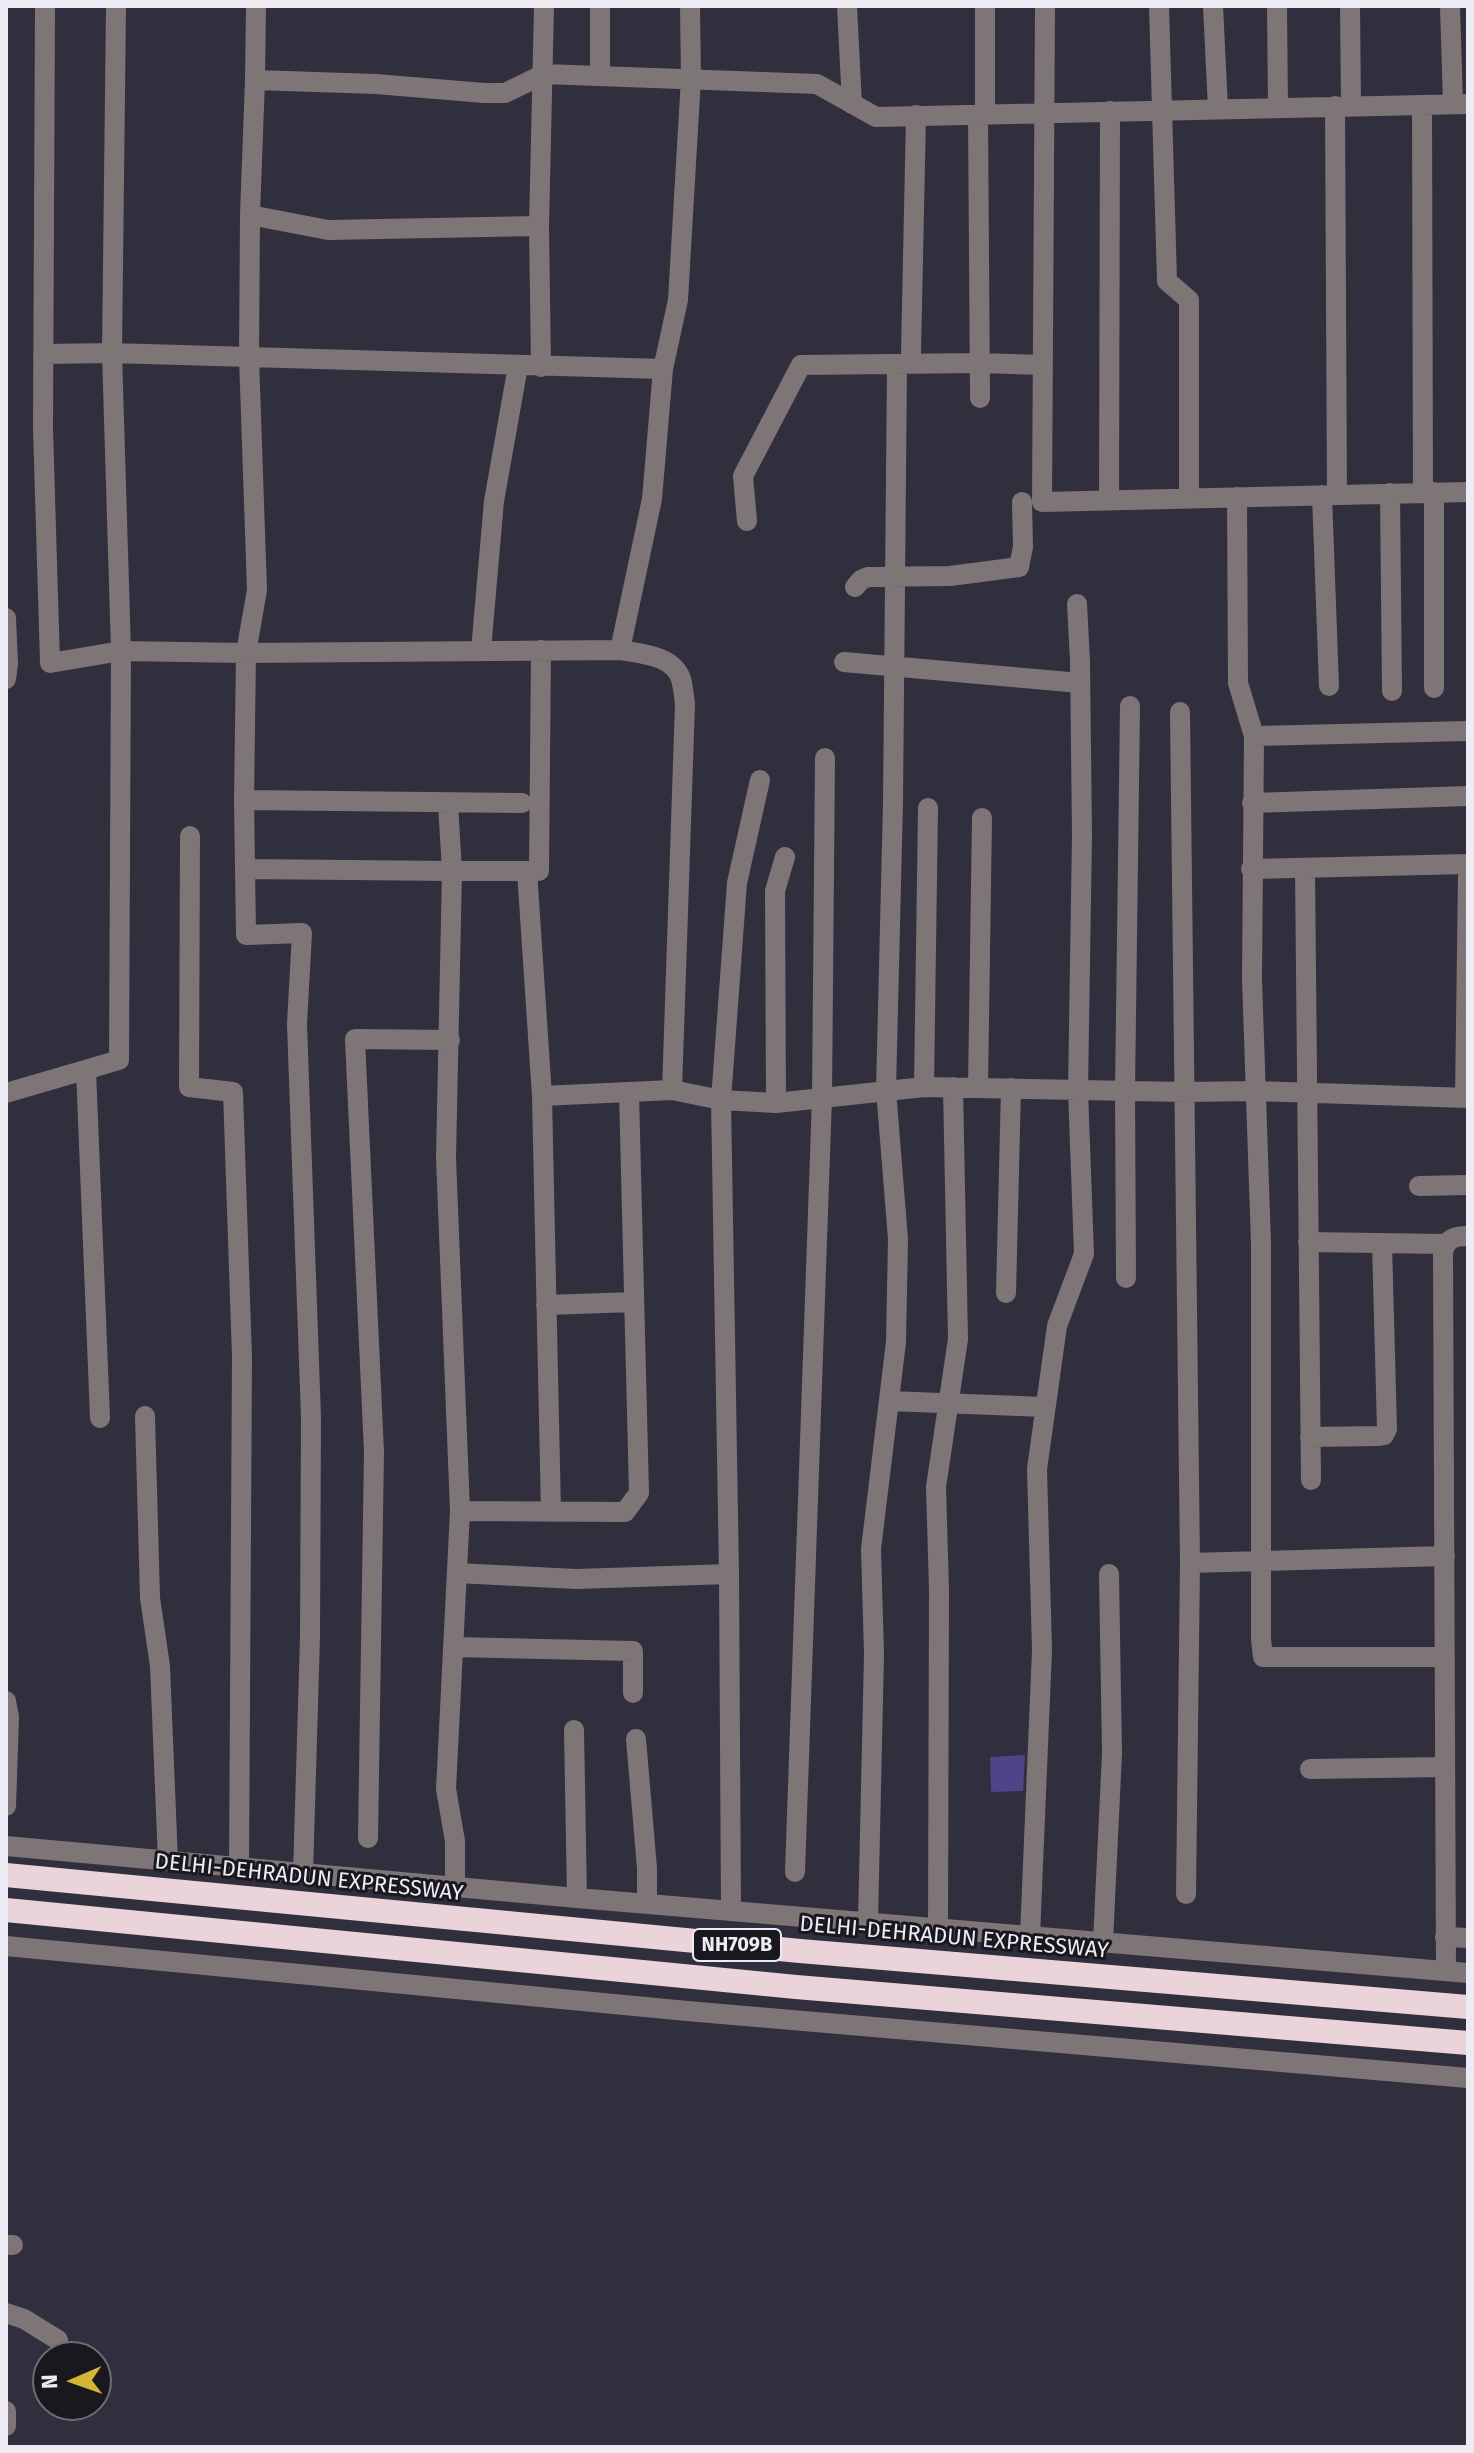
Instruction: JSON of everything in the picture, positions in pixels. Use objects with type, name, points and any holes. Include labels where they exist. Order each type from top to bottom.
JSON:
[{"type":"highway","name":"DELHI-DEHRADUN EXPRESSWAY","points":[[6,1875],[800,1951],[1468,2007]]},
{"type":"highway","name":"NH709B","points":[[6,1910],[796,1987],[1468,2043]]},
{"type":"street","points":[[45,6],[43,354],[50,663],[121,651],[620,650],[672,664],[681,678],[685,704],[672,1090]]},
{"type":"street","points":[[6,1093],[119,1060],[121,651],[112,353],[116,6]]},
{"type":"street","points":[[256,6],[249,357],[257,590],[246,653],[246,935],[302,933],[297,1024],[311,1418],[310,1637],[303,1874]]},
{"type":"street","points":[[541,367],[539,226],[544,6]]},
{"type":"street","points":[[600,6],[600,76]]},
{"type":"street","points":[[620,650],[652,499],[663,369],[678,300],[691,78],[690,6]]},
{"type":"street","points":[[847,6],[852,104]]},
{"type":"street","points":[[980,398],[985,6]]},
{"type":"street","points":[[1045,6],[1042,502],[1468,492]]},
{"type":"street","points":[[1159,6],[1167,281],[1189,300],[1189,498]]},
{"type":"street","points":[[1213,6],[1218,109]]},
{"type":"street","points":[[1277,6],[1278,108]]},
{"type":"street","points":[[1329,686],[1330,495],[1343,106],[1350,6]]},
{"type":"street","points":[[255,80],[376,84],[495,93],[505,93],[544,74],[817,84],[876,117],[1460,104],[1450,6]]},
{"type":"street","points":[[1422,105],[1434,688]]},
{"type":"street","points":[[1109,500],[1110,111]]},
{"type":"street","points":[[869,1904],[874,1654],[871,1549],[896,1342],[898,1239],[886,1090],[896,576],[916,115]]},
{"type":"street","points":[[250,215],[328,230],[539,226]]},
{"type":"street","points":[[43,354],[112,353],[663,369]]},
{"type":"street","points":[[747,521],[743,476],[801,365],[904,359],[1042,365]]},
{"type":"street","points":[[481,650],[494,501],[518,366]]},
{"type":"street","points":[[1390,493],[1392,691]]},
{"type":"street","points":[[1237,497],[1238,683],[1254,736],[1251,869],[1261,1258],[1263,1657],[1445,1657]]},
{"type":"street","points":[[855,587],[868,577],[950,576],[1019,567],[1023,547],[1022,502]]},
{"type":"street","points":[[1031,1916],[1042,1650],[1037,1469],[1057,1326],[1084,1254],[1078,1090],[1082,835],[1077,604]]},
{"type":"street","points":[[6,618],[6,679]]},
{"type":"street","points":[[245,869],[539,871],[541,650]]},
{"type":"street","points":[[844,662],[1080,683]]},
{"type":"street","points":[[1126,1278],[1130,706]]},
{"type":"street","points":[[1180,712],[1190,1563],[1186,1894]]},
{"type":"street","points":[[1254,736],[1468,731]]},
{"type":"street","points":[[795,1872],[822,1097],[825,758]]},
{"type":"street","points":[[731,1911],[721,1100],[737,883],[760,780]]},
{"type":"street","points":[[1252,803],[1468,796]]},
{"type":"street","points":[[244,800],[522,803]]},
{"type":"street","points":[[448,804],[452,871],[446,1158],[460,1511],[446,1789],[455,1841],[454,1878]]},
{"type":"street","points":[[924,1087],[928,808]]},
{"type":"street","points":[[978,1088],[982,818]]},
{"type":"street","points":[[190,836],[189,1087],[233,1092],[242,1357],[239,1868]]},
{"type":"street","points":[[776,1103],[775,891],[785,857]]},
{"type":"street","points":[[1251,869],[1468,864]]},
{"type":"street","points":[[1305,868],[1311,1480]]},
{"type":"street","points":[[527,871],[542,1096],[551,1512]]},
{"type":"street","points":[[542,1096],[672,1090],[721,1100],[776,1103],[886,1090],[953,1087],[1256,1091],[1467,1098],[1468,874]]},
{"type":"street","points":[[368,1838],[374,1452],[355,1039],[450,1040]]},
{"type":"street","points":[[86,1070],[100,1418]]},
{"type":"street","points":[[938,1911],[939,1590],[936,1487],[958,1339],[953,1087]]},
{"type":"street","points":[[1006,1293],[1011,1088]]},
{"type":"street","points":[[460,1511],[625,1512],[639,1493],[629,1092]]},
{"type":"street","points":[[1419,1186],[1468,1185]]},
{"type":"street","points":[[1308,1242],[1445,1244],[1454,1237],[1468,1236]]},
{"type":"street","points":[[1310,1437],[1379,1436],[1384,1435],[1387,1429],[1382,1244]]},
{"type":"street","points":[[1445,1244],[1446,1971]]},
{"type":"street","points":[[546,1305],[634,1302]]},
{"type":"street","points":[[889,1401],[1045,1407]]},
{"type":"street","points":[[145,1416],[150,1598],[160,1666],[168,1861]]},
{"type":"street","points":[[1190,1563],[1445,1556]]},
{"type":"street","points":[[457,1573],[576,1579],[729,1574]]},
{"type":"street","points":[[1103,1925],[1112,1753],[1109,1574]]},
{"type":"street","points":[[453,1647],[633,1651],[633,1693]]},
{"type":"street","points":[[6,1701],[9,1717],[6,1806]]},
{"type":"street","points":[[574,1730],[577,1898]]},
{"type":"street","points":[[636,1739],[647,1885]]},
{"type":"street","points":[[1310,1769],[1445,1767]]},
{"type":"street","points":[[6,1846],[303,1874],[454,1878],[577,1898],[647,1885],[731,1911],[869,1904],[1031,1916],[1468,1973]]},
{"type":"street","points":[[1445,1937],[1468,1938]]},
{"type":"street","points":[[6,1946],[656,2008],[1468,2078]]},
{"type":"street","points":[[6,2313],[24,2319],[58,2340]]},
{"type":"street","points":[[6,2411],[6,2426]]},
{"type":"building","points":[[1025,1755],[1023,1791],[991,1792],[990,1757]]}]
